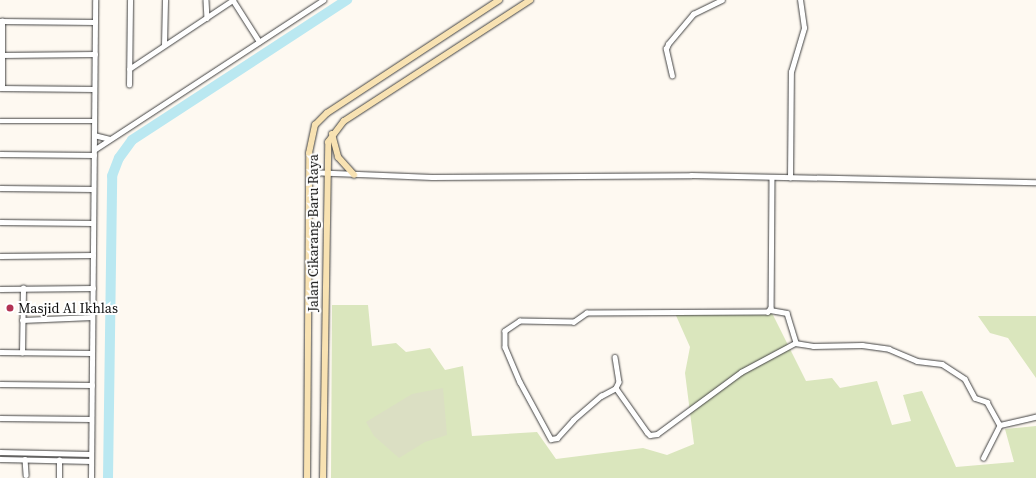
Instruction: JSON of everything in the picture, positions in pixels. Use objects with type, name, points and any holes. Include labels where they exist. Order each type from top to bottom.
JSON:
[{"type":"main road","name":"Jalan Cikarang Baru Raya","points":[[307,478],[309,172],[311,138],[315,125],[326,113],[499,0]]},
{"type":"main road","name":"Jalan Cikarang Baru Raya","points":[[323,478],[326,149],[332,134],[344,121],[530,0]]},
{"type":"main road","points":[[332,134],[338,157],[354,175]]},
{"type":"street","points":[[91,478],[95,0]]},
{"type":"street","points":[[129,85],[130,0]]},
{"type":"street","points":[[164,45],[165,0]]},
{"type":"street","points":[[206,0],[207,18]]},
{"type":"street","points":[[129,69],[233,0],[259,41]]},
{"type":"street","points":[[0,154],[94,153],[110,139],[323,0]]},
{"type":"street","points":[[672,76],[666,49],[668,44],[693,14],[722,0]]},
{"type":"street","points":[[790,178],[791,72],[804,28],[800,0]]},
{"type":"street","points":[[94,89],[1,88],[1,21],[95,22]]},
{"type":"street","points":[[1,55],[95,54]]},
{"type":"street","points":[[0,120],[94,121]]},
{"type":"street","points":[[94,135],[110,139]]},
{"type":"street","points":[[309,172],[354,175],[772,177],[1036,182]]},
{"type":"street","points":[[770,310],[772,177]]},
{"type":"street","points":[[0,188],[93,190]]},
{"type":"street","points":[[0,222],[93,223]]},
{"type":"street","points":[[0,256],[93,255]]},
{"type":"street","points":[[22,353],[23,288]]},
{"type":"street","points":[[0,289],[92,288]]},
{"type":"street","points":[[615,357],[618,382],[616,388],[601,396],[577,416],[557,438],[551,439],[520,382],[505,347],[505,330],[520,321],[574,322],[587,313],[766,313],[770,310],[787,313],[796,343]]},
{"type":"street","points":[[22,320],[92,318]]},
{"type":"street","points":[[616,388],[647,432],[654,435],[741,372],[796,343],[813,346],[862,345],[889,350],[917,361],[942,364],[965,379],[975,398],[987,402],[1000,425]]},
{"type":"street","points":[[0,352],[92,353]]},
{"type":"street","points":[[0,384],[92,385]]},
{"type":"street","points":[[983,458],[1000,425],[1036,416]]},
{"type":"street","points":[[0,418],[91,419]]},
{"type":"street","points":[[0,452],[91,454]]},
{"type":"street","points":[[0,459],[91,461]]},
{"type":"street","points":[[26,459],[26,477]]},
{"type":"street","points":[[59,460],[59,478]]},
{"type":"green space","points":[[332,305],[368,305],[372,346],[396,343],[406,352],[430,348],[445,370],[463,366],[472,436],[537,432],[556,459],[643,448],[667,455],[694,444],[685,373],[690,347],[674,311],[772,313],[806,381],[832,378],[840,388],[877,381],[892,425],[911,421],[903,395],[922,391],[956,467],[1014,462],[1005,429],[1036,426],[1036,478],[331,478]]},
{"type":"green space","points":[[978,316],[1036,316],[1036,378],[1008,338],[990,333]]},
{"type":"green space","points":[[443,388],[447,435],[425,442],[399,458],[374,436],[366,422],[412,394]]},
{"type":"waterway","points":[[108,478],[112,176],[119,158],[132,140],[347,0]]},
{"type":"place","name":"Masjid Al Ikhlas","points":[[10,308]]}]
